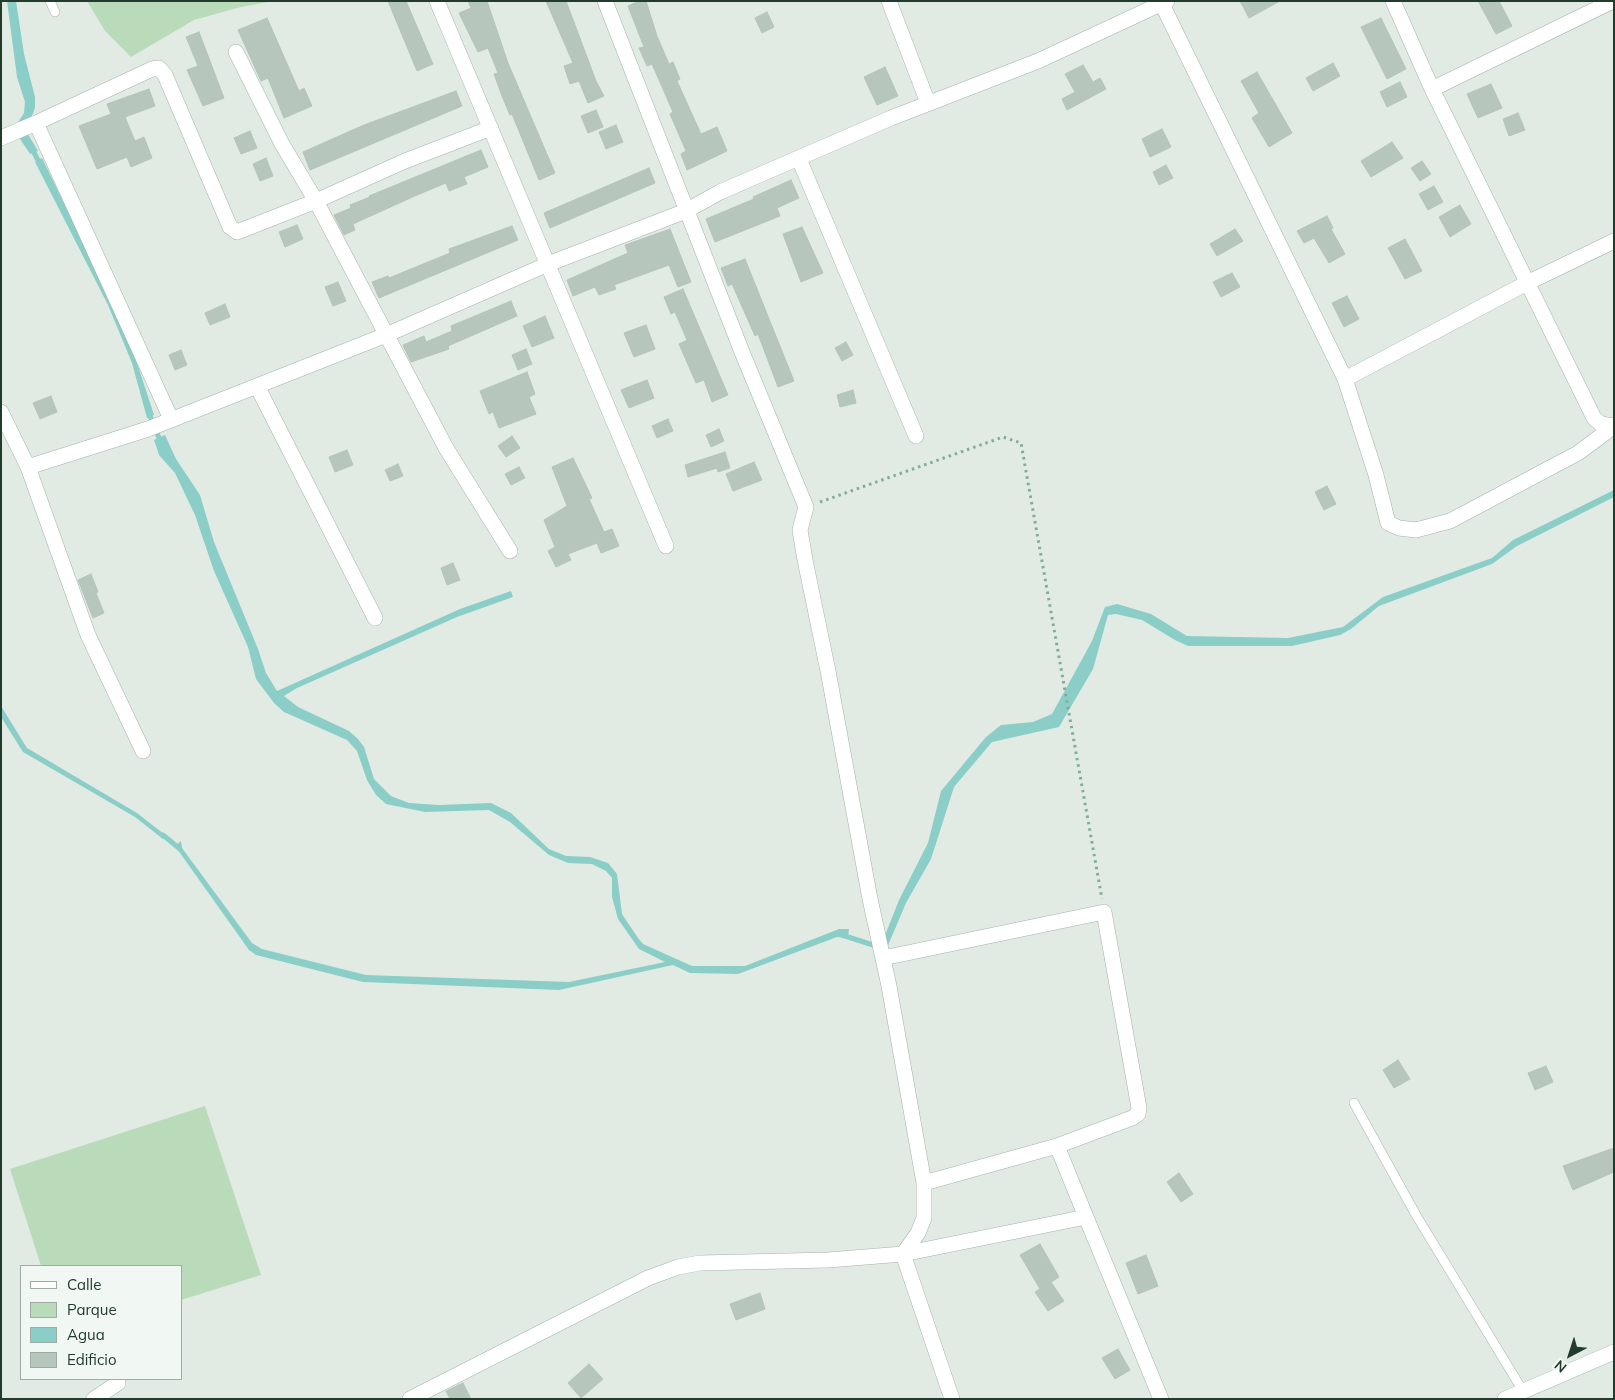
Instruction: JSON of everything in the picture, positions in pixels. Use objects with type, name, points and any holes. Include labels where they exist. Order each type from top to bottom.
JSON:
[{"type":"street","points":[[437,1],[666,546]]},
{"type":"street","points":[[604,1],[686,211],[806,507],[800,530],[805,560],[882,952],[924,1183],[924,1218],[918,1233],[903,1254]]},
{"type":"street","points":[[890,1],[928,103]]},
{"type":"street","points":[[1392,1],[1432,89],[1594,418],[1600,424],[1613,427]]},
{"type":"street","points":[[1432,89],[1613,1]]},
{"type":"street","points":[[28,467],[160,424],[258,388],[386,335],[548,264],[686,211],[720,192],[928,103],[1038,61],[1164,3],[1345,379],[1376,475],[1383,510],[1388,523],[1399,528],[1416,530],[1450,521],[1578,453],[1613,427]]},
{"type":"street","points":[[236,52],[282,144],[316,201],[446,448],[510,551]]},
{"type":"street","points":[[6,136],[152,69],[159,68],[165,75],[230,227],[237,232],[316,201],[405,161],[491,128]]},
{"type":"street","points":[[31,125],[160,424]]},
{"type":"street","points":[[798,159],[916,436]]},
{"type":"street","points":[[1345,379],[1527,283],[1614,241]]},
{"type":"street","points":[[258,388],[375,618]]},
{"type":"street","points":[[1,412],[28,467],[88,635],[143,751]]},
{"type":"street","points":[[882,952],[1104,912],[1139,1108],[1138,1114],[1132,1118],[1057,1146],[924,1183]]},
{"type":"street","points":[[1057,1146],[1162,1399]]},
{"type":"street","points":[[410,1399],[648,1278],[678,1267],[700,1263],[828,1260],[903,1254],[1086,1217]]},
{"type":"street","points":[[903,1254],[952,1399]]},
{"type":"street","points":[[1505,1399],[1614,1352]]},
{"type":"street","points":[[94,1399],[118,1384]]},
{"type":"lane","points":[[50,1],[55,12]]},
{"type":"lane","points":[[1354,1104],[1416,1215],[1523,1391]]},
{"type":"path","points":[[806,507],[1003,438],[1021,444],[1104,912]]},
{"type":"green space","points":[[87,1],[274,1],[241,7],[194,20],[131,57],[105,31]]},
{"type":"green space","points":[[205,1106],[261,1275],[182,1300],[182,1265],[41,1265],[10,1169]]},
{"type":"water","points":[[7,1],[16,1],[24,54],[35,97],[35,108],[26,131],[38,151],[30,154],[20,139],[17,124],[24,113],[25,102],[17,77]]},
{"type":"water","points":[[42,158],[112,302],[137,363],[154,415],[147,418],[132,363],[108,305],[35,162]]},
{"type":"water","points":[[165,435],[176,459],[200,495],[214,542],[266,673],[277,691],[460,609],[511,591],[513,597],[457,617],[297,688],[284,696],[298,707],[349,731],[358,739],[364,747],[374,779],[391,796],[409,803],[439,805],[491,803],[511,813],[549,849],[566,856],[590,857],[608,863],[617,874],[622,914],[638,938],[643,944],[692,966],[745,966],[839,929],[849,929],[848,938],[837,937],[738,974],[690,973],[673,965],[559,990],[363,982],[256,955],[249,950],[175,846],[181,841],[182,848],[252,943],[262,949],[366,975],[569,982],[665,962],[639,949],[618,919],[612,897],[612,878],[606,871],[592,864],[568,863],[549,855],[510,822],[489,810],[425,812],[386,804],[376,795],[367,780],[357,751],[347,740],[284,712],[274,703],[256,679],[248,647],[214,571],[195,515],[175,473],[159,455],[154,440]]},
{"type":"water","points":[[1614,490],[1614,497],[1517,546],[1492,564],[1379,606],[1351,629],[1340,635],[1292,646],[1188,646],[1142,620],[1116,614],[1108,615],[1093,669],[1059,727],[992,742],[954,787],[931,859],[906,903],[886,950],[882,943],[899,900],[928,843],[941,791],[986,737],[1001,725],[1033,722],[1052,714],[1092,641],[1105,607],[1117,604],[1151,614],[1187,636],[1288,638],[1343,627],[1383,597],[1492,558],[1513,540]]},
{"type":"water","points":[[1,706],[27,748],[137,813],[169,838],[163,839],[135,817],[23,752],[1,717]]},
{"type":"building","points":[[388,1],[406,1],[433,64],[417,71]]},
{"type":"building","points":[[468,1],[487,1],[508,63],[555,173],[539,180],[512,114],[510,115],[502,96],[494,74],[498,73],[488,48],[478,52],[459,13],[471,8]]},
{"type":"building","points":[[546,1],[566,1],[596,81],[604,96],[588,103],[579,81],[570,84],[564,66],[573,63]]},
{"type":"building","points":[[639,1],[646,1],[657,36],[669,64],[673,62],[680,79],[677,81],[701,134],[717,127],[727,151],[687,170],[681,154],[686,151],[670,114],[673,112],[652,64],[647,66],[639,48],[644,47],[628,6]]},
{"type":"building","points":[[1240,1],[1280,1],[1249,18]]},
{"type":"building","points":[[1478,1],[1499,1],[1512,26],[1496,34]]},
{"type":"building","points":[[767,12],[774,27],[762,33],[755,18]]},
{"type":"building","points":[[267,18],[299,91],[304,88],[312,106],[284,118],[268,78],[261,81],[238,30]]},
{"type":"building","points":[[1381,18],[1406,69],[1387,79],[1361,27]]},
{"type":"building","points":[[199,32],[224,98],[203,106],[187,70],[198,66],[186,37]]},
{"type":"building","points":[[1333,63],[1340,76],[1313,91],[1306,78]]},
{"type":"building","points":[[1083,65],[1093,82],[1100,78],[1106,89],[1067,110],[1062,99],[1075,92],[1065,74]]},
{"type":"building","points":[[885,67],[898,96],[877,105],[864,77]]},
{"type":"building","points":[[1257,72],[1292,133],[1269,147],[1252,118],[1259,113],[1241,81]]},
{"type":"building","points":[[1400,82],[1407,97],[1387,107],[1380,92]]},
{"type":"building","points":[[1491,84],[1502,108],[1478,118],[1467,94]]},
{"type":"building","points":[[149,89],[155,106],[125,117],[135,141],[144,137],[152,158],[131,167],[127,157],[97,169],[79,126],[111,114],[107,104]]},
{"type":"building","points":[[456,91],[462,106],[310,170],[303,152],[364,125]]},
{"type":"building","points":[[596,110],[603,127],[588,133],[581,116]]},
{"type":"building","points":[[1518,113],[1525,130],[1509,136],[1503,119]]},
{"type":"building","points":[[616,125],[623,142],[606,149],[599,132]]},
{"type":"building","points":[[1162,129],[1171,147],[1150,157],[1142,139]]},
{"type":"building","points":[[250,131],[257,148],[241,154],[234,138]]},
{"type":"building","points":[[1392,142],[1403,158],[1371,177],[1361,161]]},
{"type":"building","points":[[481,150],[488,167],[464,177],[467,184],[449,191],[446,183],[417,195],[353,224],[355,230],[344,235],[334,215],[351,208],[350,205]]},
{"type":"building","points":[[266,158],[273,176],[260,181],[253,164]]},
{"type":"building","points":[[1422,161],[1431,174],[1420,181],[1411,168]]},
{"type":"building","points":[[1166,165],[1173,178],[1159,185],[1153,172]]},
{"type":"building","points":[[649,168],[655,183],[550,228],[544,213]]},
{"type":"building","points":[[791,180],[799,198],[777,208],[780,216],[715,242],[706,219],[754,199],[753,197]]},
{"type":"building","points":[[1434,186],[1443,202],[1428,210],[1419,194]]},
{"type":"building","points":[[1460,205],[1471,224],[1450,237],[1439,217]]},
{"type":"building","points":[[1327,216],[1333,228],[1331,229],[1345,254],[1329,263],[1314,238],[1304,243],[1297,231]]},
{"type":"building","points":[[297,225],[303,239],[285,247],[279,232]]},
{"type":"building","points":[[512,226],[518,240],[379,298],[372,282],[388,276],[389,278],[450,253],[449,249]]},
{"type":"building","points":[[802,227],[823,273],[801,282],[783,234]]},
{"type":"building","points":[[670,229],[691,282],[678,287],[669,265],[614,285],[616,289],[599,295],[595,287],[573,296],[567,280],[628,253],[625,245]]},
{"type":"building","points":[[1235,229],[1243,241],[1217,256],[1210,244]]},
{"type":"building","points":[[1405,239],[1422,271],[1405,279],[1388,248]]},
{"type":"building","points":[[745,259],[794,381],[778,387],[758,334],[755,336],[732,284],[728,286],[721,268]]},
{"type":"building","points":[[1232,273],[1240,287],[1221,297],[1213,282]]},
{"type":"building","points":[[338,282],[346,301],[333,306],[325,287]]},
{"type":"building","points":[[683,289],[728,395],[712,402],[704,380],[696,383],[679,344],[687,340],[675,312],[671,314],[664,297]]},
{"type":"building","points":[[1347,296],[1359,319],[1344,327],[1332,303]]},
{"type":"building","points":[[511,301],[517,316],[448,346],[449,349],[411,362],[403,345],[424,336],[426,342],[452,331],[451,326]]},
{"type":"building","points":[[225,304],[230,317],[210,325],[205,313]]},
{"type":"building","points":[[545,316],[554,338],[532,347],[523,326]]},
{"type":"building","points":[[646,325],[655,349],[634,357],[624,333]]},
{"type":"building","points":[[846,342],[853,355],[842,361],[835,348]]},
{"type":"building","points":[[526,349],[532,364],[518,370],[512,355]]},
{"type":"building","points":[[181,350],[187,365],[175,370],[169,355]]},
{"type":"building","points":[[527,372],[535,394],[529,397],[536,414],[499,428],[493,412],[489,414],[480,391]]},
{"type":"building","points":[[647,380],[654,398],[629,408],[621,390]]},
{"type":"building","points":[[853,390],[856,403],[840,407],[837,395]]},
{"type":"building","points":[[51,396],[57,412],[40,419],[33,403]]},
{"type":"building","points":[[668,419],[673,431],[657,438],[652,426]]},
{"type":"building","points":[[719,429],[724,441],[711,447],[706,435]]},
{"type":"building","points":[[512,436],[520,448],[506,457],[498,446]]},
{"type":"building","points":[[347,450],[353,465],[335,472],[329,457]]},
{"type":"building","points":[[725,452],[730,468],[718,472],[717,468],[688,477],[685,465]]},
{"type":"building","points":[[573,458],[592,498],[589,499],[604,532],[612,529],[619,546],[601,553],[597,543],[568,554],[571,560],[556,567],[548,551],[555,547],[544,520],[567,506],[552,467]]},
{"type":"building","points":[[754,462],[762,480],[733,491],[726,474]]},
{"type":"building","points":[[398,464],[403,476],[390,481],[385,470]]},
{"type":"building","points":[[519,467],[525,478],[511,485],[505,474]]},
{"type":"building","points":[[1327,486],[1336,504],[1324,510],[1315,492]]},
{"type":"building","points":[[453,563],[460,580],[447,585],[441,568]]},
{"type":"building","points":[[91,574],[104,613],[93,618],[78,580]]},
{"type":"building","points":[[1398,1060],[1410,1079],[1394,1088],[1383,1070]]},
{"type":"building","points":[[1546,1066],[1553,1082],[1535,1090],[1528,1073]]},
{"type":"building","points":[[1614,1148],[1614,1172],[1573,1190],[1563,1166]]},
{"type":"building","points":[[1179,1173],[1193,1194],[1181,1202],[1167,1182]]},
{"type":"building","points":[[1040,1244],[1059,1277],[1051,1282],[1064,1301],[1048,1311],[1035,1292],[1040,1289],[1020,1255]]},
{"type":"building","points":[[1146,1255],[1158,1286],[1138,1294],[1126,1263]]},
{"type":"building","points":[[760,1293],[765,1309],[736,1320],[730,1304]]},
{"type":"building","points":[[1118,1349],[1130,1370],[1115,1379],[1102,1358]]},
{"type":"building","points":[[589,1364],[603,1379],[581,1398],[568,1383]]},
{"type":"building","points":[[463,1383],[471,1399],[450,1399],[446,1391]]},
{"type":"waterway","points":[[31,147],[41,166]]},
{"type":"waterway","points":[[148,411],[161,443]]},
{"type":"waterway","points":[[163,835],[180,849]]},
{"type":"waterway","points":[[842,935],[879,947]]}]
